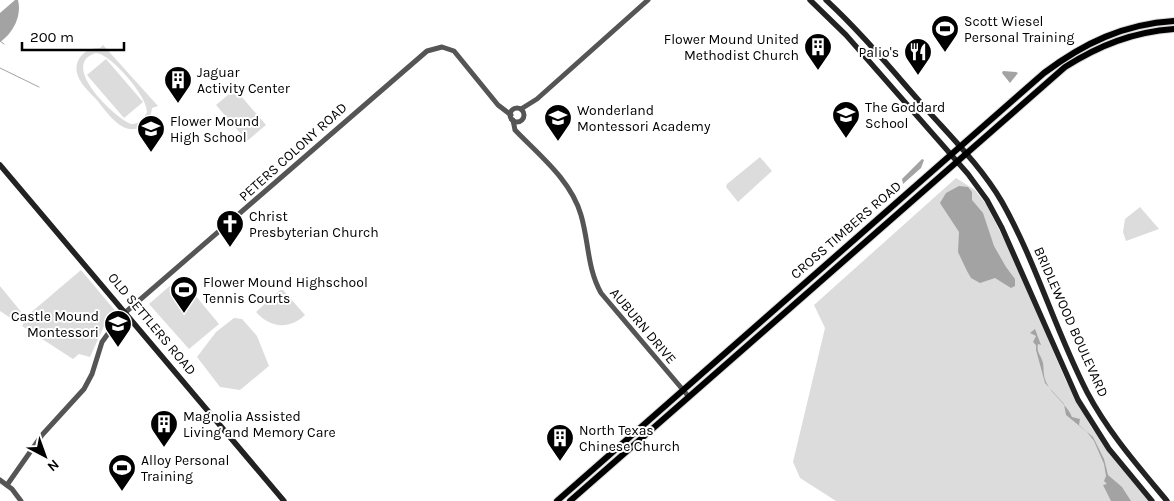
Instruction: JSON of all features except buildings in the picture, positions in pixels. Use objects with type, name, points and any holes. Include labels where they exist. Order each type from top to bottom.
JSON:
[{"type":"main road","name":"BRIDLEWOOD BOULEVARD","points":[[810,0],[846,35],[952,155],[987,200],[999,222],[1067,376],[1086,413],[1109,449],[1152,501]]},
{"type":"main road","name":"BRIDLEWOOD BOULEVARD","points":[[826,0],[913,94],[986,178],[1006,211],[1077,372],[1096,407],[1121,446],[1164,500]]},
{"type":"main road","name":"CROSS TIMBERS ROAD","points":[[557,501],[1060,61],[1080,48],[1126,28],[1174,21]]},
{"type":"main road","name":"CROSS TIMBERS ROAD","points":[[570,501],[1065,67],[1101,46],[1116,40],[1142,33],[1174,29]]},
{"type":"main road","points":[[1060,61],[1065,67]]},
{"type":"main road","points":[[904,101],[913,94]]},
{"type":"main road","name":"OLD SETTLERS ROAD","points":[[0,165],[284,501]]},
{"type":"street","points":[[512,115],[522,112],[648,0]]},
{"type":"street","name":"PETERS COLONY ROAD","points":[[7,485],[42,435],[84,389],[92,374],[104,337],[126,312],[431,49],[445,47],[454,52],[498,103],[520,122]]},
{"type":"street","points":[[522,112],[518,128],[522,136]]},
{"type":"street","name":"AUBURN DRIVE","points":[[512,115],[515,130],[563,182],[578,205],[590,268],[601,294],[689,397]]},
{"type":"street","points":[[0,480],[21,501]]},
{"type":"shaded area","points":[[15,0],[18,0],[19,12],[15,24],[9,34],[0,42],[0,13]]},
{"type":"shaded area","points":[[103,45],[158,106],[152,108],[149,119],[141,127],[127,128],[115,121],[79,79],[77,70],[78,60],[85,52],[100,48]],"holes":[[[96,53],[103,55],[128,77],[142,97],[147,112],[137,123],[132,124],[116,114],[95,93],[87,80],[83,69],[86,59]]]},
{"type":"shaded area","points":[[106,59],[143,102],[124,118],[87,75]]},
{"type":"shaded area","points":[[1003,71],[1018,73],[1010,83],[1002,73]]},
{"type":"shaded area","points":[[235,89],[266,125],[247,141],[216,105]]},
{"type":"shaded area","points":[[760,157],[772,171],[738,202],[726,187],[727,184]]},
{"type":"shaded area","points":[[922,159],[924,160],[921,168],[903,184],[902,179]]},
{"type":"shaded area","points":[[956,178],[975,190],[986,204],[1013,257],[1066,381],[1091,427],[1149,501],[836,501],[800,478],[793,462],[825,328],[814,305]]},
{"type":"shaded area","points":[[959,186],[968,187],[972,192],[972,200],[983,213],[994,246],[1015,279],[1015,286],[1011,288],[995,278],[980,283],[971,278],[967,271],[958,252],[959,232],[940,203],[946,193]]},
{"type":"shaded area","points":[[1140,207],[1159,229],[1126,241],[1123,232],[1125,219]]},
{"type":"shaded area","points":[[81,270],[117,313],[104,326],[90,357],[79,354],[73,359],[22,326],[28,315]]},
{"type":"shaded area","name":"Flower Mound Highschool Tennis Courts","points":[[180,277],[219,324],[189,349],[149,304]]},
{"type":"shaded area","points":[[0,286],[22,313],[15,321],[0,311]]},
{"type":"shaded area","points":[[280,290],[283,290],[305,315],[299,320],[286,325],[273,324],[256,312]]},
{"type":"shaded area","points":[[234,318],[242,319],[257,336],[269,366],[240,390],[220,387],[197,357],[216,332]]},
{"type":"shaded area","points":[[1035,329],[1041,345],[1038,344],[1038,349],[1043,363],[1044,377],[1050,388],[1045,383],[1036,345],[1033,342],[1036,336],[1030,333]]},
{"type":"shaded area","points":[[1064,405],[1072,417],[1080,419],[1079,425],[1093,437],[1104,459],[1108,475],[1122,487],[1131,501],[1111,501],[1103,485],[1107,484],[1104,481],[1106,476],[1104,464],[1094,441],[1087,432],[1066,415]]},
{"type":"waterway","points":[[0,41],[4,44]]},
{"type":"waterway","points":[[0,68],[39,87]]},
{"type":"place","name":"Scott Wiesel Personal Training","points":[[945,53]]},
{"type":"place","name":"Flower Mound United Methodist Church","points":[[818,71]]},
{"type":"place","name":"Palio's","points":[[918,76]]},
{"type":"place","name":"Jaguar Activity Center","points":[[178,104]]},
{"type":"place","name":"The Goddard School","points":[[846,139]]},
{"type":"place","name":"Wonderland Montessori Academy","points":[[558,142]]},
{"type":"place","name":"Flower Mound High School","points":[[151,153]]},
{"type":"place","name":"Christ Presbyterian Church","points":[[230,248]]},
{"type":"place","name":"Flower Mound Highschool Tennis Courts","points":[[184,314]]},
{"type":"place","name":"Castle Mound Montessori","points":[[118,348]]},
{"type":"place","name":"Magnolia Assisted Living and Memory Care","points":[[164,448]]},
{"type":"place","name":"North Texas Chinese Church","points":[[560,462]]},
{"type":"place","name":"Alloy Personal Training","points":[[122,492]]}]
